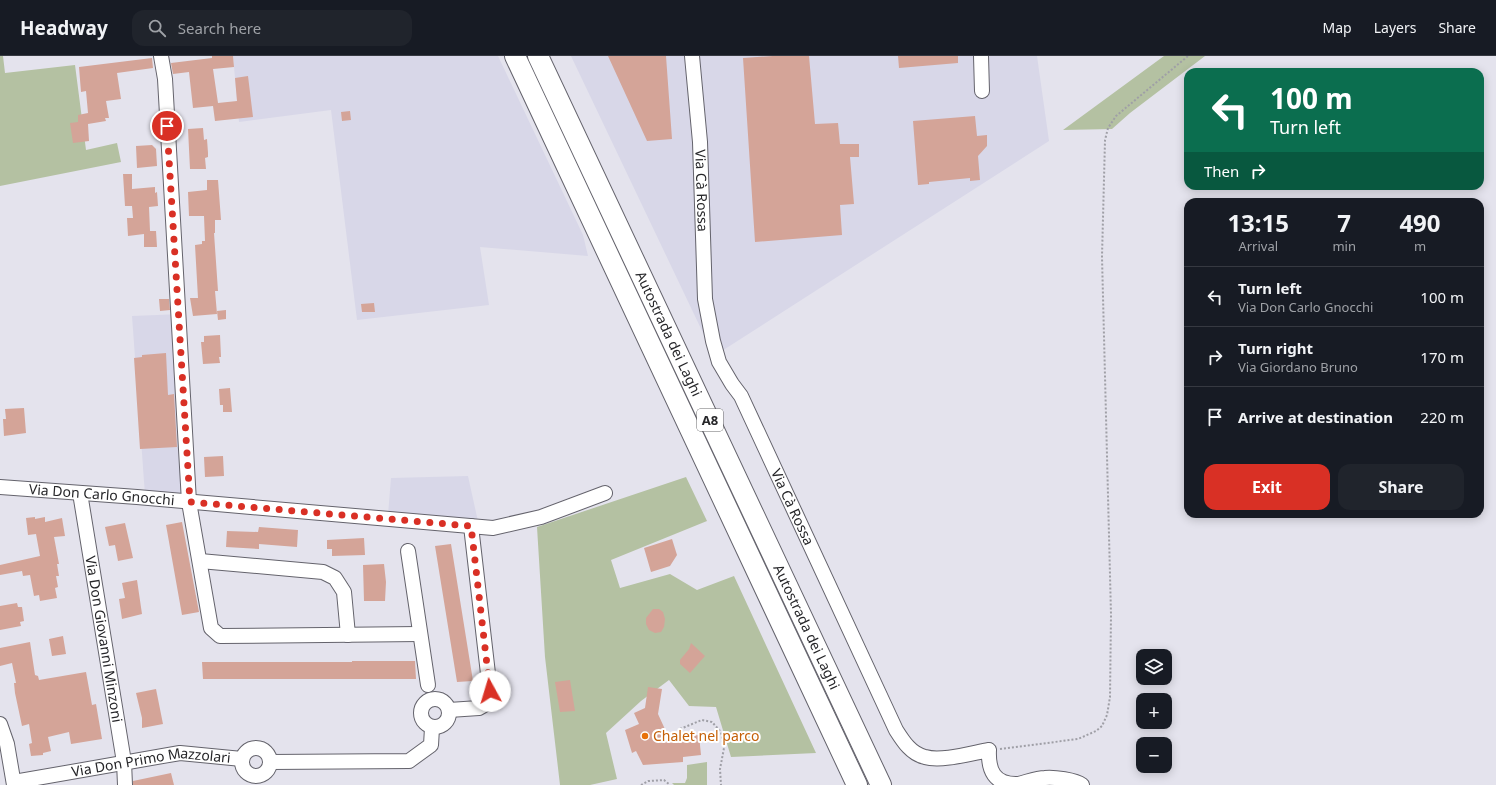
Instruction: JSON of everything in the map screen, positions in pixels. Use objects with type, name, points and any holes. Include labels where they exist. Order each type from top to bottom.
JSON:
[{"type":"highway","name":"Autostrada dei Laghi","points":[[515,56],[857,785]]},
{"type":"highway","name":"Autostrada dei Laghi","points":[[538,56],[882,785]]},
{"type":"street","points":[[161,56],[164,79],[190,502],[211,628],[220,636],[420,634]]},
{"type":"street","name":"Via Cà Rossa","points":[[692,56],[700,142],[705,299],[713,341],[719,362],[741,396],[896,730],[905,744],[924,757],[940,758],[989,750]]},
{"type":"street","points":[[980,56],[982,91]]},
{"type":"street","name":"Via Don Carlo Gnocchi","points":[[0,487],[493,528],[541,517],[605,493]]},
{"type":"street","name":"Via Don Giovanni Minzoni","points":[[80,493],[124,762],[125,785]]},
{"type":"street","points":[[449,710],[479,708],[486,704],[490,691],[471,526]]},
{"type":"street","points":[[408,551],[428,685]]},
{"type":"street","points":[[200,561],[323,572],[336,578],[344,592],[348,635]]},
{"type":"street","points":[[430,700],[440,700],[444,702],[449,710],[448,720],[437,728],[432,728],[421,719],[421,709],[423,705],[430,700]]},
{"type":"street","points":[[1,727],[7,744],[14,784]]},
{"type":"street","points":[[270,762],[409,761],[431,745],[432,728]]},
{"type":"street","points":[[255,747],[267,753],[270,762],[267,771],[254,780],[246,772],[242,764],[242,759],[246,751],[255,747]]},
{"type":"street","points":[[989,750],[988,762],[990,772],[997,779],[1008,784],[1017,784],[1045,778],[1077,782],[1082,785]]},
{"type":"street","name":"Via Don Primo Mazzolari","points":[[14,784],[124,762],[180,753],[242,759]]},
{"type":"path","points":[[989,750],[1078,739],[1096,731],[1102,726],[1107,714],[1110,697],[1111,614],[1107,394],[1102,257],[1105,140],[1108,128],[1116,116],[1188,56]]},
{"type":"path","points":[[680,729],[702,720],[712,722],[721,732],[724,748],[720,769],[721,785]]},
{"type":"path","points":[[641,785],[648,781],[664,780],[670,785]]},
{"type":"shaded area","points":[[233,56],[498,56],[583,235],[588,256],[480,247],[489,305],[357,320],[331,110],[239,122]]},
{"type":"shaded area","points":[[571,56],[1037,56],[1049,141],[714,356]]},
{"type":"shaded area","points":[[182,314],[192,499],[145,495],[132,316]]},
{"type":"shaded area","points":[[468,476],[479,526],[388,515],[391,478]]},
{"type":"green space","points":[[0,56],[3,56],[5,73],[75,65],[86,150],[117,143],[121,162],[0,186]]},
{"type":"green space","points":[[1164,56],[1205,56],[1189,68],[1184,68],[1184,72],[1130,113],[1112,129],[1063,130]]},
{"type":"green space","points":[[686,477],[707,521],[611,560],[620,588],[670,574],[697,590],[734,576],[816,753],[731,757],[716,707],[689,706],[669,680],[641,701],[606,733],[617,779],[590,785],[560,785],[545,657],[537,527]]},
{"type":"green space","points":[[707,762],[707,785],[674,785],[672,783],[685,783],[687,778],[687,765]]},
{"type":"building","points":[[212,56],[233,56],[234,67],[213,69],[218,103],[237,101],[235,78],[248,76],[253,117],[215,121],[213,106],[193,108],[189,72],[173,74],[171,63],[212,58]]},
{"type":"building","points":[[608,56],[666,56],[672,139],[647,141]]},
{"type":"building","points":[[809,56],[815,124],[838,123],[840,144],[859,144],[859,157],[850,157],[854,204],[840,205],[842,235],[755,242],[743,58]]},
{"type":"building","points":[[898,56],[958,56],[958,63],[899,68]]},
{"type":"building","points":[[152,58],[153,68],[117,73],[121,99],[106,101],[109,118],[105,118],[106,121],[88,124],[89,141],[73,143],[70,123],[78,122],[78,115],[88,113],[86,91],[81,92],[79,67]]},
{"type":"building","points":[[350,111],[351,120],[342,121],[341,112]]},
{"type":"building","points":[[975,116],[977,136],[987,135],[987,146],[978,156],[980,180],[970,181],[970,178],[929,182],[929,184],[918,185],[913,121]]},
{"type":"building","points":[[203,128],[204,140],[207,139],[208,157],[205,158],[206,169],[190,169],[188,129]]},
{"type":"building","points":[[152,145],[156,149],[157,166],[137,168],[136,146]]},
{"type":"building","points":[[123,174],[132,174],[132,189],[155,187],[158,206],[149,207],[150,231],[156,231],[157,247],[144,247],[144,234],[128,236],[127,218],[133,218],[132,206],[125,206]]},
{"type":"building","points":[[207,180],[218,180],[221,220],[215,220],[214,233],[218,291],[215,291],[217,314],[193,316],[190,298],[198,298],[195,245],[202,244],[202,241],[205,241],[204,216],[189,216],[188,192],[207,190]]},
{"type":"building","points":[[159,299],[169,299],[170,310],[160,311]]},
{"type":"building","points":[[374,303],[375,312],[362,312],[361,304]]},
{"type":"building","points":[[226,310],[226,319],[218,320],[217,311]]},
{"type":"building","points":[[220,335],[220,363],[203,364],[201,342],[204,342],[204,336]]},
{"type":"building","points":[[166,353],[168,395],[174,394],[177,447],[140,449],[134,358],[142,357],[142,355]]},
{"type":"building","points":[[230,388],[232,412],[223,412],[223,405],[220,405],[219,389]]},
{"type":"building","points":[[24,408],[26,433],[4,436],[3,419],[6,419],[5,409]]},
{"type":"building","points":[[223,456],[224,476],[205,477],[204,457]]},
{"type":"building","points":[[35,517],[35,519],[45,517],[45,522],[62,518],[65,536],[54,537],[59,564],[57,564],[59,576],[56,576],[58,587],[55,588],[57,598],[40,601],[39,595],[34,596],[30,575],[23,576],[22,571],[0,575],[0,565],[40,556],[36,534],[28,535],[26,518]]},
{"type":"building","points":[[182,522],[199,612],[182,615],[166,525]]},
{"type":"building","points":[[125,523],[133,558],[118,561],[115,545],[109,546],[105,527]]},
{"type":"building","points":[[259,527],[298,530],[297,547],[259,544],[259,549],[226,547],[227,531],[258,532]]},
{"type":"building","points":[[364,538],[365,555],[332,556],[332,549],[327,549],[327,540]]},
{"type":"building","points":[[672,539],[677,555],[670,566],[651,572],[644,548]]},
{"type":"building","points":[[451,544],[473,681],[457,682],[435,546]]},
{"type":"building","points":[[384,564],[386,582],[385,601],[364,601],[363,565]]},
{"type":"building","points":[[137,580],[142,614],[122,619],[119,599],[125,598],[122,583]]},
{"type":"building","points":[[17,603],[18,607],[22,607],[24,621],[20,622],[21,626],[0,630],[0,606]]},
{"type":"building","points":[[653,609],[659,609],[663,612],[665,619],[664,627],[661,632],[655,633],[649,630],[646,624],[646,618]]},
{"type":"building","points":[[63,636],[66,654],[52,656],[49,639]]},
{"type":"building","points":[[30,642],[35,675],[38,676],[39,680],[86,672],[92,705],[96,704],[102,739],[71,744],[69,732],[48,737],[51,751],[43,753],[43,755],[31,756],[29,744],[32,743],[29,724],[22,726],[15,693],[14,683],[16,683],[12,663],[0,666],[0,648]]},
{"type":"building","points":[[691,643],[705,656],[690,673],[680,664],[680,660],[689,649]]},
{"type":"building","points":[[415,661],[416,679],[203,679],[202,662]]},
{"type":"building","points":[[570,680],[575,711],[560,712],[555,682]]},
{"type":"building","name":"Chalet nel parco","points":[[648,687],[662,689],[658,714],[669,738],[699,735],[701,755],[683,757],[683,762],[643,765],[636,751],[632,753],[625,730],[639,724],[634,713],[645,708]]},
{"type":"building","points":[[156,689],[163,724],[142,728],[142,718],[136,693]]},
{"type":"building","points":[[171,773],[174,785],[133,785],[133,781]]},
{"type":"place","name":"Chalet nel parco","points":[[645,736]]},
{"type":"route","points":[[167,126],[190,502],[471,526],[490,691]]}]
